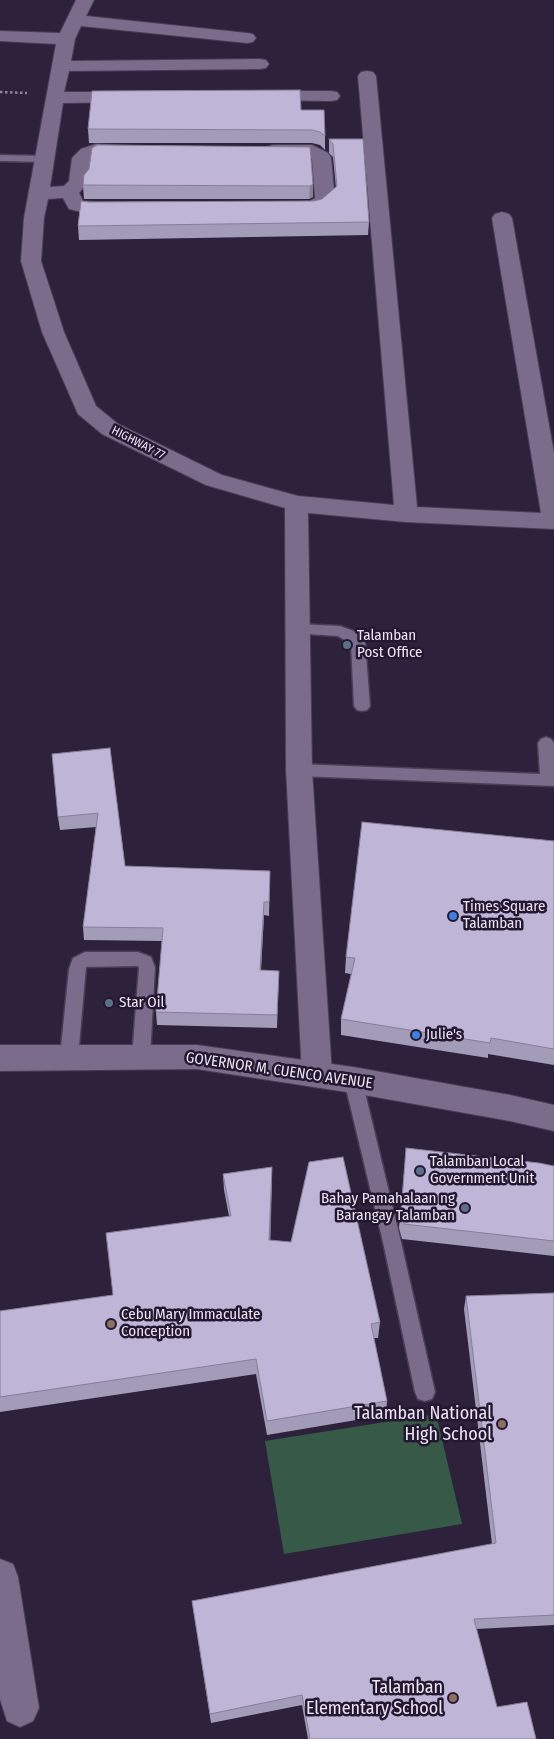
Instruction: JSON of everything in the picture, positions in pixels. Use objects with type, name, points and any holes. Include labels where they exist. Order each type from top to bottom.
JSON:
[{"type":"street","name":"HIGHWAY 77","points":[[85,0],[71,29],[60,66],[46,159],[38,193],[31,262],[53,332],[86,409],[110,429],[214,480],[297,504],[406,514],[554,520]]},
{"type":"street","points":[[0,36],[71,29],[247,38]]},
{"type":"street","points":[[60,66],[260,64]]},
{"type":"street","points":[[368,76],[406,514]]},
{"type":"street","points":[[245,97],[331,96]]},
{"type":"street","points":[[54,98],[148,97]]},
{"type":"street","points":[[38,193],[68,192],[78,182],[82,158],[88,152],[96,150],[145,150]]},
{"type":"street","points":[[253,151],[312,151],[321,157],[325,200],[314,207],[275,207]]},
{"type":"street","points":[[68,192],[76,205],[90,208],[138,208]]},
{"type":"street","points":[[502,218],[554,520]]},
{"type":"street","points":[[297,504],[299,770],[317,1074]]},
{"type":"street","name":"GOVERNOR M. CUENCO AVENUE","points":[[0,1058],[196,1057],[353,1080],[510,1108],[554,1118]]},
{"type":"street","points":[[0,1577],[20,1708]]},
{"type":"lane","points":[[0,158],[46,159]]},
{"type":"lane","points":[[297,628],[340,631],[358,642],[362,706]]},
{"type":"lane","points":[[299,770],[551,780],[546,743]]},
{"type":"lane","points":[[69,1057],[79,963],[85,959],[138,959],[145,962],[147,967],[141,1057]]},
{"type":"lane","points":[[353,1080],[392,1242],[425,1392]]},
{"type":"green space","points":[[436,1414],[462,1524],[284,1554],[265,1441]]},
{"type":"building","points":[[300,90],[301,110],[324,110],[325,136],[320,132],[312,130],[88,129],[92,91]]},
{"type":"building","points":[[329,139],[363,139],[369,222],[78,226],[81,201],[314,201],[322,199],[337,186],[333,144]]},
{"type":"building","points":[[97,145],[310,147],[313,184],[310,186],[83,185],[84,175],[89,169],[92,148]]},
{"type":"building","points":[[110,748],[125,866],[270,871],[269,902],[264,902],[260,970],[279,971],[277,1015],[156,1012],[163,928],[83,927],[98,813],[58,817],[52,754]]},
{"type":"building","name":"Times Square Talamban","points":[[362,822],[554,841],[554,1049],[491,1038],[490,1043],[341,1019],[355,958],[346,957]]},
{"type":"building","name":"Bahay Pamahalaan ng Barangay Talamban","points":[[406,1148],[554,1166],[554,1241],[404,1224],[401,1213]]},
{"type":"building","points":[[343,1157],[380,1322],[371,1324],[387,1401],[267,1421],[256,1359],[0,1397],[0,1311],[113,1295],[106,1233],[231,1216],[223,1174],[272,1167],[269,1240],[291,1242],[309,1162]]},
{"type":"building","name":"Talamban National High School","points":[[554,1293],[554,1615],[474,1619],[497,1707],[527,1702],[536,1739],[310,1739],[302,1695],[210,1714],[192,1601],[496,1543],[466,1296]]},
{"type":"place","name":"Talamban Post Office","points":[[347,645]]},
{"type":"place","name":"Times Square Talamban","points":[[453,916]]},
{"type":"place","name":"Star Oil","points":[[109,1003]]},
{"type":"place","name":"Julie's","points":[[416,1035]]},
{"type":"place","name":"Talamban Local Government Unit","points":[[420,1171]]},
{"type":"place","name":"Bahay Pamahalaan ng Barangay Talamban","points":[[465,1208]]},
{"type":"place","name":"Cebu Mary Immaculate Conception","points":[[111,1324]]},
{"type":"place","name":"Talamban National High School","points":[[502,1424]]},
{"type":"place","name":"Talamban Elementary School","points":[[453,1698]]}]
